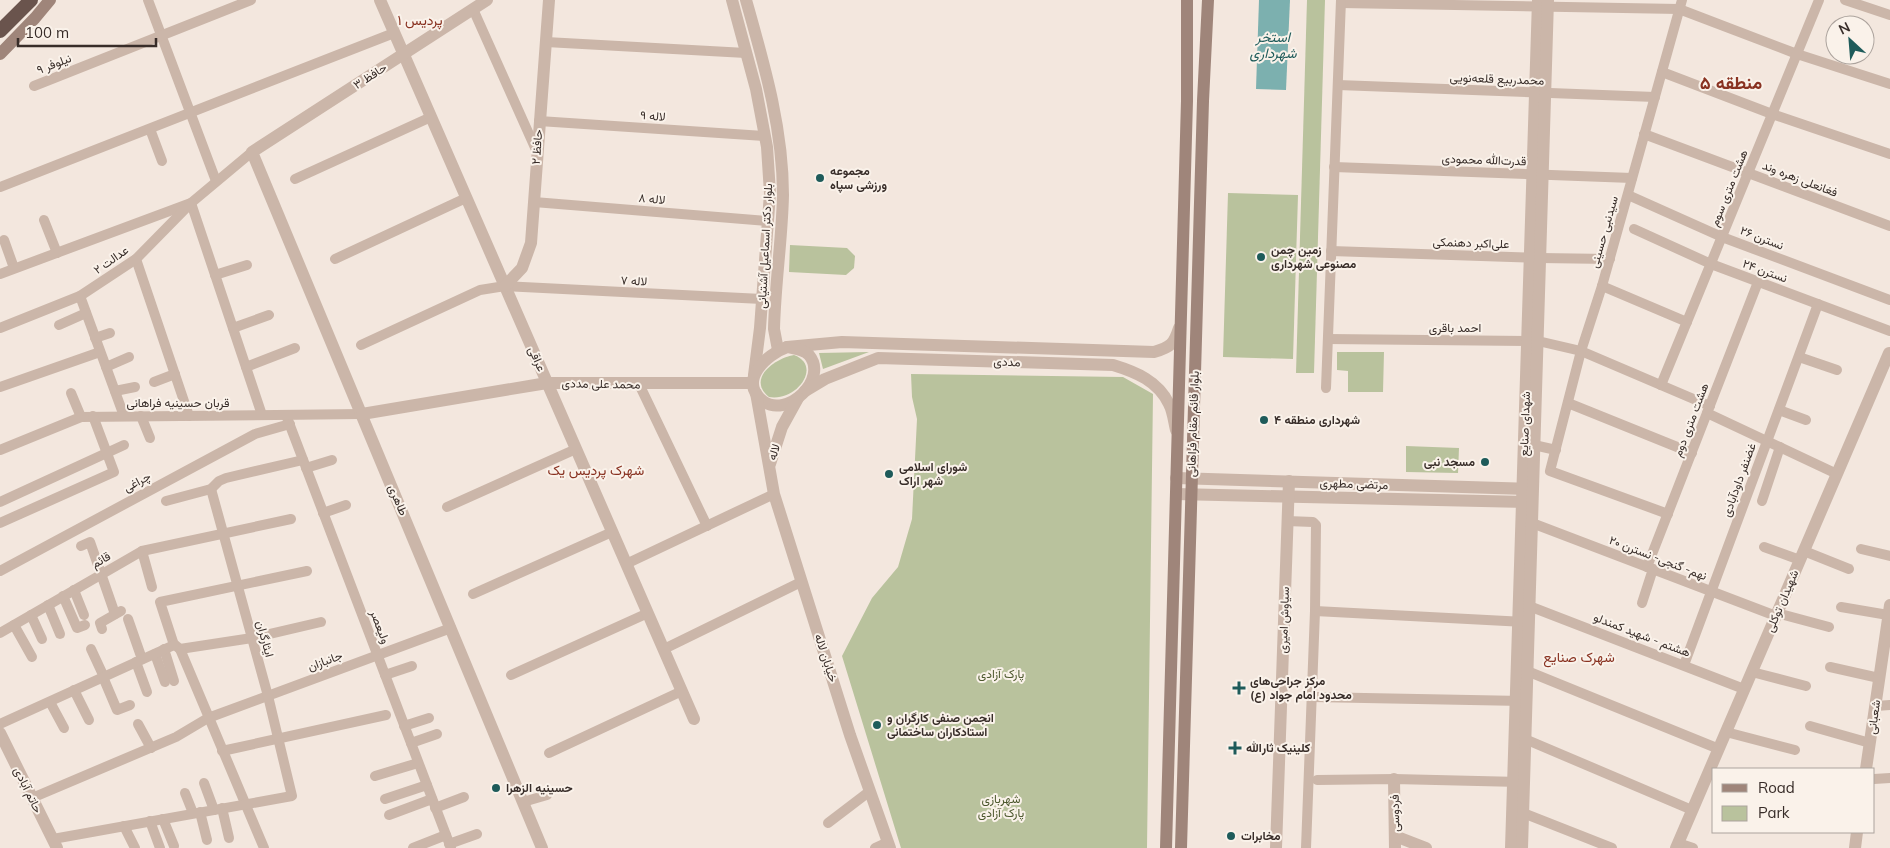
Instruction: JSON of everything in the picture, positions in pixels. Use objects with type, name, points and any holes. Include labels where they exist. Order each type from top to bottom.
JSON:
[{"type":"highway","points":[[0,31],[31,0]]},
{"type":"main road","points":[[0,54],[50,0]]},
{"type":"main road","name":"بلوار قائم مقام فراهانی","points":[[1166,848],[1186,101],[1186,0]]},
{"type":"main road","name":"بلوار قائم مقام فراهانی","points":[[1181,848],[1190,495],[1208,0]]},
{"type":"street","points":[[148,0],[216,181]]},
{"type":"street","name":"نیلوفر ۹","points":[[34,86],[251,0]]},
{"type":"street","name":"عراقی","points":[[380,0],[694,719]]},
{"type":"street","name":"حافظ ۳","points":[[252,152],[487,0]]},
{"type":"street","name":"حافظ ۲","points":[[505,286],[522,268],[531,243],[549,0]]},
{"type":"street","name":"بلوار دکتر اسماعیل آشتیانی","points":[[732,0],[756,90],[765,136],[770,193],[755,384]]},
{"type":"street","name":"بلوار دکتر اسماعیل آشتیانی","points":[[746,0],[769,82],[779,140],[782,194],[774,329],[783,349]]},
{"type":"street","name":"هشت متری سوم","points":[[1661,385],[1820,0]]},
{"type":"street","points":[[1845,0],[1890,15]]},
{"type":"street","points":[[1326,388],[1341,1],[1681,5],[1797,54],[1890,84]]},
{"type":"street","name":"شهدای صنایع","points":[[1522,848],[1523,813],[1519,782],[1521,701],[1543,3]]},
{"type":"street","name":"سیدنبی حسینی","points":[[1668,514],[1550,471],[1582,351],[1610,259],[1681,5]]},
{"type":"street","points":[[473,9],[537,152]]},
{"type":"street","points":[[0,187],[394,33]]},
{"type":"street","points":[[546,42],[746,53]]},
{"type":"street","points":[[1662,72],[1772,114],[1890,154]]},
{"type":"street","name":"محمدربیع قلعه‌نویی","points":[[1338,85],[1655,97]]},
{"type":"street","points":[[295,179],[431,117]]},
{"type":"street","name":"لاله ۹","points":[[539,120],[765,136]]},
{"type":"street","points":[[150,128],[162,161]]},
{"type":"street","name":"فغانعلی زهره وند","points":[[1644,134],[1890,226]]},
{"type":"street","name":"عدالت ۲","points":[[0,328],[80,296],[136,259],[191,203],[252,152]]},
{"type":"street","name":"طاهری","points":[[252,152],[542,848]]},
{"type":"street","name":"قدرت‌الله محمودی","points":[[1334,167],[1632,178]]},
{"type":"street","name":"نسترن ۲۶","points":[[1628,195],[1722,236],[1890,300]]},
{"type":"street","points":[[335,260],[466,198]]},
{"type":"street","name":"لاله ۸","points":[[534,202],[768,221]]},
{"type":"street","points":[[0,274],[191,203],[262,416]]},
{"type":"street","points":[[44,220],[57,253]]},
{"type":"street","name":"نسترن ۲۴","points":[[1634,229],[1711,264],[1890,331]]},
{"type":"street","points":[[4,240],[14,268]]},
{"type":"street","name":"علی‌اکبر دهنمکی","points":[[1331,251],[1610,259]]},
{"type":"street","points":[[136,259],[189,416]]},
{"type":"street","points":[[215,275],[247,265]]},
{"type":"street","name":"هشت متری دوم","points":[[1642,603],[1650,568],[1668,514],[1758,282]]},
{"type":"street","name":"لاله ۷","points":[[361,345],[480,290],[505,286],[762,300]]},
{"type":"street","points":[[1602,286],[1687,322]]},
{"type":"street","points":[[80,296],[124,416]]},
{"type":"street","name":"غضنفر داودآبادی","points":[[1684,665],[1818,304]]},
{"type":"street","points":[[59,325],[86,314]]},
{"type":"street","points":[[233,328],[269,315]]},
{"type":"street","name":"مددی","points":[[783,349],[842,342],[1154,352],[1167,348],[1174,342],[1180,325]]},
{"type":"street","points":[[95,338],[110,333]]},
{"type":"street","name":"احمد باقری","points":[[1328,339],[1532,340],[1582,351],[1661,385],[1767,441],[1837,474]]},
{"type":"street","name":"شهدای صنایع","points":[[1511,848],[1525,739],[1521,701],[1527,671],[1524,621],[1529,606],[1532,523],[1528,496],[1534,445],[1532,340]]},
{"type":"street","points":[[246,367],[295,348]]},
{"type":"street","points":[[783,349],[801,350],[809,355],[813,364],[814,374],[802,394],[789,403],[774,405],[767,403],[755,384],[764,360],[783,349]]},
{"type":"street","points":[[1130,351],[1138,364],[1136,372]]},
{"type":"street","points":[[0,386],[100,352]]},
{"type":"street","name":"شهیدان توکلی","points":[[1714,768],[1719,749],[1744,689],[1890,354]]},
{"type":"street","points":[[106,367],[129,357]]},
{"type":"street","points":[[1799,357],[1837,370]]},
{"type":"street","name":"مددی","points":[[802,394],[824,379],[878,358],[1113,365],[1136,372],[1157,387],[1169,404],[1177,435]]},
{"type":"street","points":[[154,382],[175,374]]},
{"type":"street","name":"محمد علی مددی","points":[[362,414],[547,383],[755,384]]},
{"type":"street","points":[[639,384],[707,526]]},
{"type":"street","name":"لاله","points":[[755,384],[769,466]]},
{"type":"street","points":[[115,391],[135,387]]},
{"type":"street","points":[[71,393],[82,416]]},
{"type":"street","name":"لاله","points":[[769,466],[782,427],[802,394]]},
{"type":"street","points":[[1568,403],[1692,453]]},
{"type":"street","points":[[1779,410],[1806,420]]},
{"type":"street","name":"قربان حسینیه فراهانی","points":[[0,450],[82,416],[262,416],[288,419],[362,414]]},
{"type":"street","points":[[0,523],[114,472],[93,416]]},
{"type":"street","points":[[142,416],[150,438]]},
{"type":"street","name":"ولیعصر","points":[[288,419],[448,842]]},
{"type":"street","name":"چراغی","points":[[0,571],[255,434],[288,419]]},
{"type":"street","points":[[0,502],[124,445]]},
{"type":"street","points":[[1534,445],[1556,450]]},
{"type":"street","points":[[1762,501],[1780,447]]},
{"type":"street","points":[[447,506],[576,450]]},
{"type":"street","points":[[166,501],[211,489],[219,481],[226,478],[332,460]]},
{"type":"street","name":"خیابان لاله","points":[[769,466],[774,494],[800,582],[889,845]]},
{"type":"street","name":"مرتضی مطهری","points":[[1176,478],[1288,481],[1528,496]]},
{"type":"street","name":"سیاوش امیری","points":[[1276,848],[1288,481]]},
{"type":"street","name":"ایثارگران","points":[[211,489],[268,696],[292,796],[245,804]]},
{"type":"street","points":[[626,564],[774,494]]},
{"type":"street","name":"مرتضی مطهری","points":[[1176,494],[1288,497],[1528,496]]},
{"type":"street","points":[[323,513],[346,505]]},
{"type":"street","name":"قائم","points":[[0,633],[142,551],[291,519]]},
{"type":"street","points":[[1287,521],[1313,522],[1316,525],[1315,611],[1306,848]]},
{"type":"street","name":"نهم- گنجی- نسترن ۲۰","points":[[1532,523],[1776,615],[1829,627]]},
{"type":"street","points":[[473,594],[612,532]]},
{"type":"street","points":[[81,546],[90,542],[101,575],[118,613],[100,623],[102,629]]},
{"type":"street","points":[[1764,547],[1849,569]]},
{"type":"street","points":[[1861,549],[1890,556]]},
{"type":"street","points":[[142,551],[152,587]]},
{"type":"street","points":[[170,682],[168,649],[160,602],[307,571]]},
{"type":"street","points":[[664,649],[800,582]]},
{"type":"street","points":[[63,596],[77,628],[84,620],[74,590]]},
{"type":"street","points":[[48,605],[60,634]]},
{"type":"street","name":"هشتم - شهید کمندلو","points":[[1529,606],[1744,689]]},
{"type":"street","points":[[1841,607],[1889,618]]},
{"type":"street","points":[[1315,611],[1524,621]]},
{"type":"street","points":[[511,675],[648,613]]},
{"type":"street","points":[[31,615],[42,638]]},
{"type":"street","name":"شعبانی","points":[[1866,768],[1889,618]]},
{"type":"street","points":[[128,620],[147,692]]},
{"type":"street","points":[[0,724],[168,649],[252,638],[321,622]]},
{"type":"street","points":[[14,625],[32,656]]},
{"type":"street","name":"جانبازان","points":[[32,798],[176,737],[208,718],[451,628]]},
{"type":"street","points":[[91,649],[117,710],[130,705]]},
{"type":"street","points":[[168,649],[208,718],[264,848]]},
{"type":"street","points":[[385,675],[412,666]]},
{"type":"street","points":[[1830,667],[1880,678]]},
{"type":"street","points":[[1527,671],[1719,749]]},
{"type":"street","points":[[1752,672],[1806,686]]},
{"type":"street","points":[[74,690],[89,720]]},
{"type":"street","points":[[549,753],[682,691]]},
{"type":"street","points":[[1312,697],[1521,701]]},
{"type":"street","points":[[50,702],[64,728]]},
{"type":"street","points":[[1876,706],[1890,705]]},
{"type":"street","points":[[222,750],[386,715]]},
{"type":"street","points":[[404,726],[429,718]]},
{"type":"street","points":[[138,724],[151,748]]},
{"type":"street","points":[[1810,726],[1870,743]]},
{"type":"street","points":[[1726,732],[1794,750]]},
{"type":"street","name":"حاتم آبادی","points":[[0,733],[55,845]]},
{"type":"street","points":[[411,743],[437,734]]},
{"type":"street","points":[[1525,739],[1692,810]]},
{"type":"street","points":[[376,776],[418,763]]},
{"type":"street","points":[[1875,779],[1890,778]]},
{"type":"street","points":[[1318,780],[1394,779],[1519,782]]},
{"type":"street","name":"فردوسی","points":[[1394,779],[1395,842]]},
{"type":"street","points":[[204,783],[218,809],[229,838]]},
{"type":"street","points":[[385,799],[427,785]]},
{"type":"street","name":"شهیدان توکلی","points":[[1677,845],[1692,810],[1709,785]]},
{"type":"street","points":[[828,823],[870,791]]},
{"type":"street","points":[[185,793],[197,813],[207,840]]},
{"type":"street","points":[[523,802],[547,795]]},
{"type":"street","points":[[389,814],[464,797]]},
{"type":"street","points":[[55,845],[124,826],[245,804]]},
{"type":"street","points":[[1523,813],[1612,848]]},
{"type":"street","points":[[163,819],[174,846]]},
{"type":"street","points":[[150,821],[160,848]]},
{"type":"street","points":[[124,826],[135,848]]},
{"type":"street","points":[[1855,848],[1857,833]]},
{"type":"street","points":[[413,848],[448,842],[478,834]]},
{"type":"street","points":[[1395,842],[1426,848]]},
{"type":"street","points":[[876,848],[889,845]]},
{"type":"street","points":[[1677,845],[1693,848]]},
{"type":"green space","points":[[1307,0],[1325,0],[1314,373],[1296,373]]},
{"type":"green space","name":"زمین چمن مصنوعی شهرداری","points":[[1228,193],[1298,195],[1293,359],[1223,357]]},
{"type":"green space","points":[[790,245],[847,248],[855,256],[854,268],[846,275],[789,272]]},
{"type":"green space","points":[[869,352],[823,369],[819,353]]},
{"type":"green space","points":[[1337,352],[1384,352],[1383,392],[1348,392],[1348,371],[1337,370]]},
{"type":"green space","points":[[794,355],[802,360],[806,367],[806,374],[802,382],[788,394],[779,397],[769,397],[763,390],[762,376],[766,370],[779,360]]},
{"type":"green space","name":"پارک آزادی","points":[[911,374],[1123,377],[1153,394],[1147,848],[901,848],[842,656],[872,598],[898,567],[912,519],[917,419],[912,397]]},
{"type":"green space","points":[[1406,446],[1459,448],[1458,473],[1406,472]]},
{"type":"water","name":"استخر شهرداری","points":[[1259,0],[1290,0],[1286,90],[1256,89]]},
{"type":"place","name":"مجموعه ورزشی سپاه","points":[[820,178]]},
{"type":"place","name":"زمین چمن مصنوعی شهرداری","points":[[1261,257]]},
{"type":"place","name":"شهرداری منطقه ۴","points":[[1264,420]]},
{"type":"place","name":"مسجد نبی","points":[[1485,462]]},
{"type":"place","name":"شورای اسلامی شهر اراک","points":[[889,474]]},
{"type":"place","name":"مرکز جراحی‌های محدود امام جواد (ع)","points":[[1239,688]]},
{"type":"place","name":"انجمن صنفی کارگران و استادکاران ساختمانی","points":[[877,725]]},
{"type":"place","name":"کلینیک ثارالله","points":[[1235,748]]},
{"type":"place","name":"حسینیه الزهرا","points":[[496,788]]},
{"type":"place","name":"مخابرات","points":[[1231,836]]},
{"type":"district","name":"پردیس ۱","points":[[420,20]]},
{"type":"district","name":"منطقه ۵","points":[[1731,83]]},
{"type":"district","name":"شهرک پردیس یک","points":[[596,470]]},
{"type":"district","name":"شهرک صنایع","points":[[1579,657]]},
{"type":"park label","name":"شهربازی پارک آزادی","points":[[1001,806]]}]
